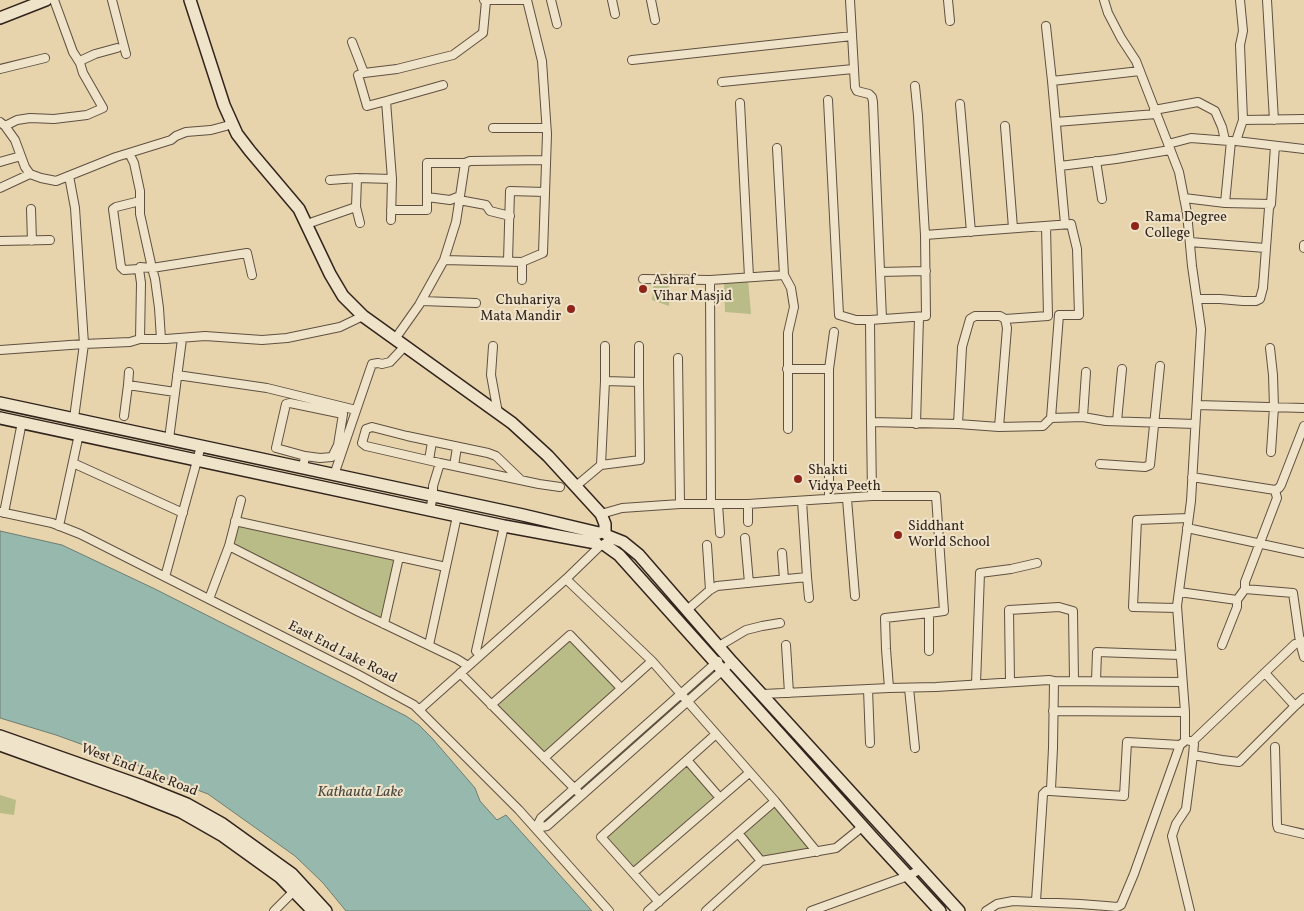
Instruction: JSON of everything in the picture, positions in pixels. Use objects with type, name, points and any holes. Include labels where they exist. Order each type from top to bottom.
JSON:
[{"type":"street","points":[[0,18],[46,0]]},
{"type":"street","points":[[54,0],[73,52],[103,108],[87,115],[54,119],[30,118],[3,124],[15,140],[25,167],[30,174],[56,181],[116,157],[171,140],[186,132],[212,130],[232,123]]},
{"type":"street","points":[[112,0],[126,54]]},
{"type":"street","points":[[190,0],[224,105],[237,134],[300,209],[330,274],[343,296],[363,316],[512,423],[548,456],[576,486],[601,514],[605,524],[602,539],[566,579],[419,710]]},
{"type":"street","points":[[443,85],[367,106],[358,76],[398,69],[453,55],[483,32],[485,0],[528,0],[542,61],[546,128],[543,253],[522,262],[444,260]]},
{"type":"street","points":[[551,0],[557,24]]},
{"type":"street","points":[[612,0],[615,14]]},
{"type":"street","points":[[651,0],[655,20]]},
{"type":"street","points":[[850,0],[854,87],[857,91],[870,94],[873,102],[882,320]]},
{"type":"street","points":[[948,0],[950,21]]},
{"type":"street","points":[[986,911],[1004,902],[1036,901],[1120,908],[1186,742],[1177,608],[1192,477],[1201,329],[1187,213],[1179,172],[1136,61],[1121,38],[1108,13],[1104,0]]},
{"type":"street","points":[[1225,203],[1231,141],[1242,120],[1240,45],[1243,31],[1240,0]]},
{"type":"street","points":[[1267,0],[1274,120]]},
{"type":"street","points":[[1046,26],[1065,224]]},
{"type":"street","points":[[632,60],[852,36]]},
{"type":"street","points":[[352,42],[364,74]]},
{"type":"street","points":[[80,63],[82,60],[95,54],[117,48]]},
{"type":"street","points":[[0,69],[45,58]]},
{"type":"street","points":[[722,82],[853,69]]},
{"type":"street","points":[[1052,81],[1140,71]]},
{"type":"street","points":[[828,100],[839,316],[856,320],[882,320],[926,316],[925,235],[915,86]]},
{"type":"street","points":[[386,101],[392,179],[391,220]]},
{"type":"street","points":[[1056,122],[1155,112],[1198,102],[1215,111],[1231,141]]},
{"type":"street","points":[[740,103],[749,277]]},
{"type":"street","points":[[960,104],[971,232]]},
{"type":"street","points":[[1242,120],[1304,119]]},
{"type":"street","points":[[1005,126],[1014,228]]},
{"type":"street","points":[[493,128],[546,128]]},
{"type":"street","points":[[1060,166],[1096,162],[1169,147],[1191,138],[1304,149]]},
{"type":"street","points":[[1197,299],[1256,301],[1260,299],[1263,288],[1268,208],[1270,204],[1275,146]]},
{"type":"street","points":[[777,148],[784,275],[792,288],[794,307],[788,334],[788,429]]},
{"type":"street","points":[[129,154],[134,163],[140,191],[140,214],[155,279],[161,339]]},
{"type":"street","points":[[0,162],[21,156]]},
{"type":"street","points":[[391,210],[427,210],[427,162],[465,163],[470,161],[546,160]]},
{"type":"street","points":[[1096,162],[1102,200]]},
{"type":"street","points":[[395,339],[422,301],[444,260],[456,222],[465,163]]},
{"type":"street","points":[[0,188],[30,174]]},
{"type":"street","points":[[69,176],[75,208],[84,344],[74,418]]},
{"type":"street","points":[[330,180],[357,178],[392,179]]},
{"type":"street","points":[[357,178],[356,206],[360,223]]},
{"type":"street","points":[[508,261],[510,191],[545,192]]},
{"type":"street","points":[[427,197],[450,200],[460,198],[486,205],[490,211],[510,216]]},
{"type":"street","points":[[1184,198],[1225,203],[1270,204]]},
{"type":"street","points":[[140,201],[113,209],[121,267],[124,270],[139,269],[140,267],[152,268],[247,253],[252,276]]},
{"type":"street","points":[[307,224],[356,206]]},
{"type":"street","points":[[31,209],[32,241]]},
{"type":"street","points":[[925,235],[1071,224],[1077,249],[1079,315],[1005,319],[1000,316],[975,316],[970,319],[962,347],[958,424]]},
{"type":"street","points":[[1046,226],[1048,316]]},
{"type":"street","points":[[0,241],[50,240]]},
{"type":"street","points":[[1190,242],[1265,248]]},
{"type":"street","points":[[522,262],[522,280]]},
{"type":"street","points":[[139,269],[141,294],[140,339]]},
{"type":"street","points":[[880,272],[926,271]]},
{"type":"street","points":[[643,279],[710,280],[784,275]]},
{"type":"street","points":[[710,280],[715,504],[720,533]]},
{"type":"street","points":[[422,301],[476,304]]},
{"type":"street","points":[[871,422],[999,427],[1043,426],[1051,418],[1059,315]]},
{"type":"street","points":[[0,350],[205,336],[262,340],[287,338],[340,327],[363,316]]},
{"type":"street","points":[[916,424],[919,317]]},
{"type":"street","points":[[999,427],[1007,328],[1005,319]]},
{"type":"street","points":[[870,320],[872,496]]},
{"type":"street","points":[[829,500],[829,369],[834,332]]},
{"type":"street","points":[[169,439],[182,339]]},
{"type":"street","points":[[334,475],[372,364],[390,362],[405,346]]},
{"type":"street","points":[[493,346],[491,375],[498,413]]},
{"type":"street","points":[[601,465],[605,346]]},
{"type":"street","points":[[576,486],[601,465],[640,460],[639,346]]},
{"type":"street","points":[[1270,348],[1274,407],[1272,452]]},
{"type":"street","points":[[678,358],[680,504]]},
{"type":"street","points":[[1100,464],[1145,467],[1150,465],[1160,366]]},
{"type":"street","points":[[787,369],[829,369]]},
{"type":"street","points":[[1117,421],[1122,369]]},
{"type":"street","points":[[124,416],[129,372]]},
{"type":"street","points":[[1083,417],[1086,372]]},
{"type":"street","points":[[177,375],[267,388],[356,410]]},
{"type":"street","points":[[605,381],[639,382]]},
{"type":"street","points":[[128,386],[175,392]]},
{"type":"street","points":[[0,403],[334,475],[432,493],[523,515],[602,539],[619,555],[862,827],[940,911]]},
{"type":"street","points":[[290,403],[343,414],[338,446],[332,457],[305,456],[276,448],[286,404],[290,403]]},
{"type":"street","points":[[1197,404],[1304,408]]},
{"type":"street","points":[[1051,418],[1083,417],[1117,421],[1195,424]]},
{"type":"street","points":[[0,418],[504,526],[623,542],[639,555],[959,911]]},
{"type":"street","points":[[2,512],[22,422]]},
{"type":"street","points":[[1192,477],[1275,490],[1281,485],[1304,426]]},
{"type":"street","points":[[521,480],[496,456],[488,453],[432,442],[372,427],[366,429],[362,443],[366,446],[440,463],[539,484],[560,487]]},
{"type":"street","points":[[59,526],[79,434]]},
{"type":"street","points":[[428,460],[432,442]]},
{"type":"street","points":[[165,577],[201,446]]},
{"type":"street","points":[[454,466],[457,447]]},
{"type":"street","points":[[303,468],[305,456]]},
{"type":"street","points":[[73,463],[183,513]]},
{"type":"street","points":[[430,510],[432,493],[440,463]]},
{"type":"street","points":[[1222,645],[1237,600],[1245,589],[1277,498],[1275,490]]},
{"type":"street","points":[[601,514],[622,508],[680,504],[748,504],[872,496],[936,496],[944,611],[885,618],[888,688]]},
{"type":"street","points":[[847,499],[855,596]]},
{"type":"street","points":[[209,599],[228,546],[241,500]]},
{"type":"street","points":[[802,501],[809,598]]},
{"type":"street","points":[[748,504],[748,522]]},
{"type":"street","name":"East End Lake Road","points":[[2,512],[52,523],[80,534],[414,705],[520,810],[609,911]]},
{"type":"street","points":[[429,645],[457,516]]},
{"type":"street","points":[[1177,608],[1133,606],[1137,520],[1188,518]]},
{"type":"street","points":[[235,521],[446,567]]},
{"type":"street","points":[[480,655],[476,651],[504,526]]},
{"type":"street","points":[[1187,528],[1304,552]]},
{"type":"street","points":[[745,538],[749,583]]},
{"type":"street","points":[[707,545],[710,590]]},
{"type":"street","points":[[228,546],[468,666]]},
{"type":"street","points":[[782,553],[784,579]]},
{"type":"street","points":[[384,624],[399,557]]},
{"type":"street","points":[[976,684],[980,573],[1037,564]]},
{"type":"street","points":[[687,610],[717,586],[807,577]]},
{"type":"street","points":[[566,579],[652,662],[775,800],[817,852]]},
{"type":"street","points":[[1245,589],[1293,593],[1304,657]]},
{"type":"street","points":[[1179,592],[1237,600]]},
{"type":"street","points":[[1010,682],[1009,610],[1059,607],[1073,611],[1074,681]]},
{"type":"street","points":[[929,613],[930,651]]},
{"type":"street","points":[[536,828],[547,826],[686,702],[719,666],[726,654],[746,630],[780,623]]},
{"type":"street","points":[[491,705],[570,635],[621,688]]},
{"type":"street","points":[[1186,742],[1265,673],[1295,644],[1302,641]]},
{"type":"street","points":[[786,645],[789,693]]},
{"type":"street","points":[[1096,681],[1097,652],[1180,655]]},
{"type":"street","points":[[544,758],[652,662]]},
{"type":"street","points":[[536,828],[541,818],[680,694],[719,666]]},
{"type":"street","points":[[460,673],[581,796]]},
{"type":"street","points":[[1265,673],[1295,706]]},
{"type":"street","points":[[762,694],[1049,680],[1182,682]]},
{"type":"street","points":[[1050,791],[1054,681]]},
{"type":"street","points":[[909,688],[915,748]]},
{"type":"street","points":[[868,689],[870,742]]},
{"type":"street","points":[[1193,755],[1239,762],[1304,698]]},
{"type":"street","points":[[1054,711],[1185,712]]},
{"type":"street","points":[[659,902],[601,837],[716,734]]},
{"type":"street","name":"West End Lake Road","points":[[0,736],[187,804],[221,823],[292,874],[313,911]]},
{"type":"street","points":[[1036,901],[1043,794],[1046,791],[1050,791],[1124,796],[1127,742],[1186,742],[1194,744],[1186,809],[1176,824],[1172,836],[1190,911]]},
{"type":"street","name":"West End Lake Road","points":[[0,746],[181,812],[223,836],[280,877],[298,887],[326,911]]},
{"type":"street","points":[[1275,747],[1278,828],[1304,834]]},
{"type":"street","points":[[687,760],[720,798]]},
{"type":"street","points":[[633,873],[749,773]]},
{"type":"street","points":[[648,911],[775,800]]},
{"type":"street","points":[[706,911],[761,861],[836,848],[862,827]]},
{"type":"street","points":[[738,832],[761,861]]},
{"type":"street","points":[[811,911],[908,876],[921,869]]},
{"type":"street","points":[[274,911],[298,887]]},
{"type":"green space","points":[[748,279],[751,314],[725,312],[724,281]]},
{"type":"green space","points":[[654,281],[670,282],[669,306],[652,300]]},
{"type":"green space","points":[[239,526],[394,560],[380,619],[233,545]]},
{"type":"green space","points":[[569,641],[616,688],[544,752],[496,705]]},
{"type":"green space","points":[[688,766],[714,796],[634,868],[607,837]]},
{"type":"green space","points":[[0,795],[16,800],[14,815],[0,813]]},
{"type":"green space","points":[[774,806],[810,848],[762,856],[743,834]]},
{"type":"water","name":"Kathauta Lake","points":[[0,531],[62,545],[155,589],[406,716],[419,725],[432,738],[475,788],[480,801],[497,820],[506,815],[592,911],[346,911],[323,883],[295,856],[208,794],[128,761],[56,735],[0,718]]},
{"type":"place","name":"Rama Degree College","points":[[1135,226]]},
{"type":"place","name":"Ashraf Vihar Masjid","points":[[643,289]]},
{"type":"place","name":"Chuhariya Mata Mandir","points":[[571,309]]},
{"type":"place","name":"Shakti Vidya Peeth","points":[[798,479]]},
{"type":"place","name":"Siddhant World School","points":[[898,535]]}]
